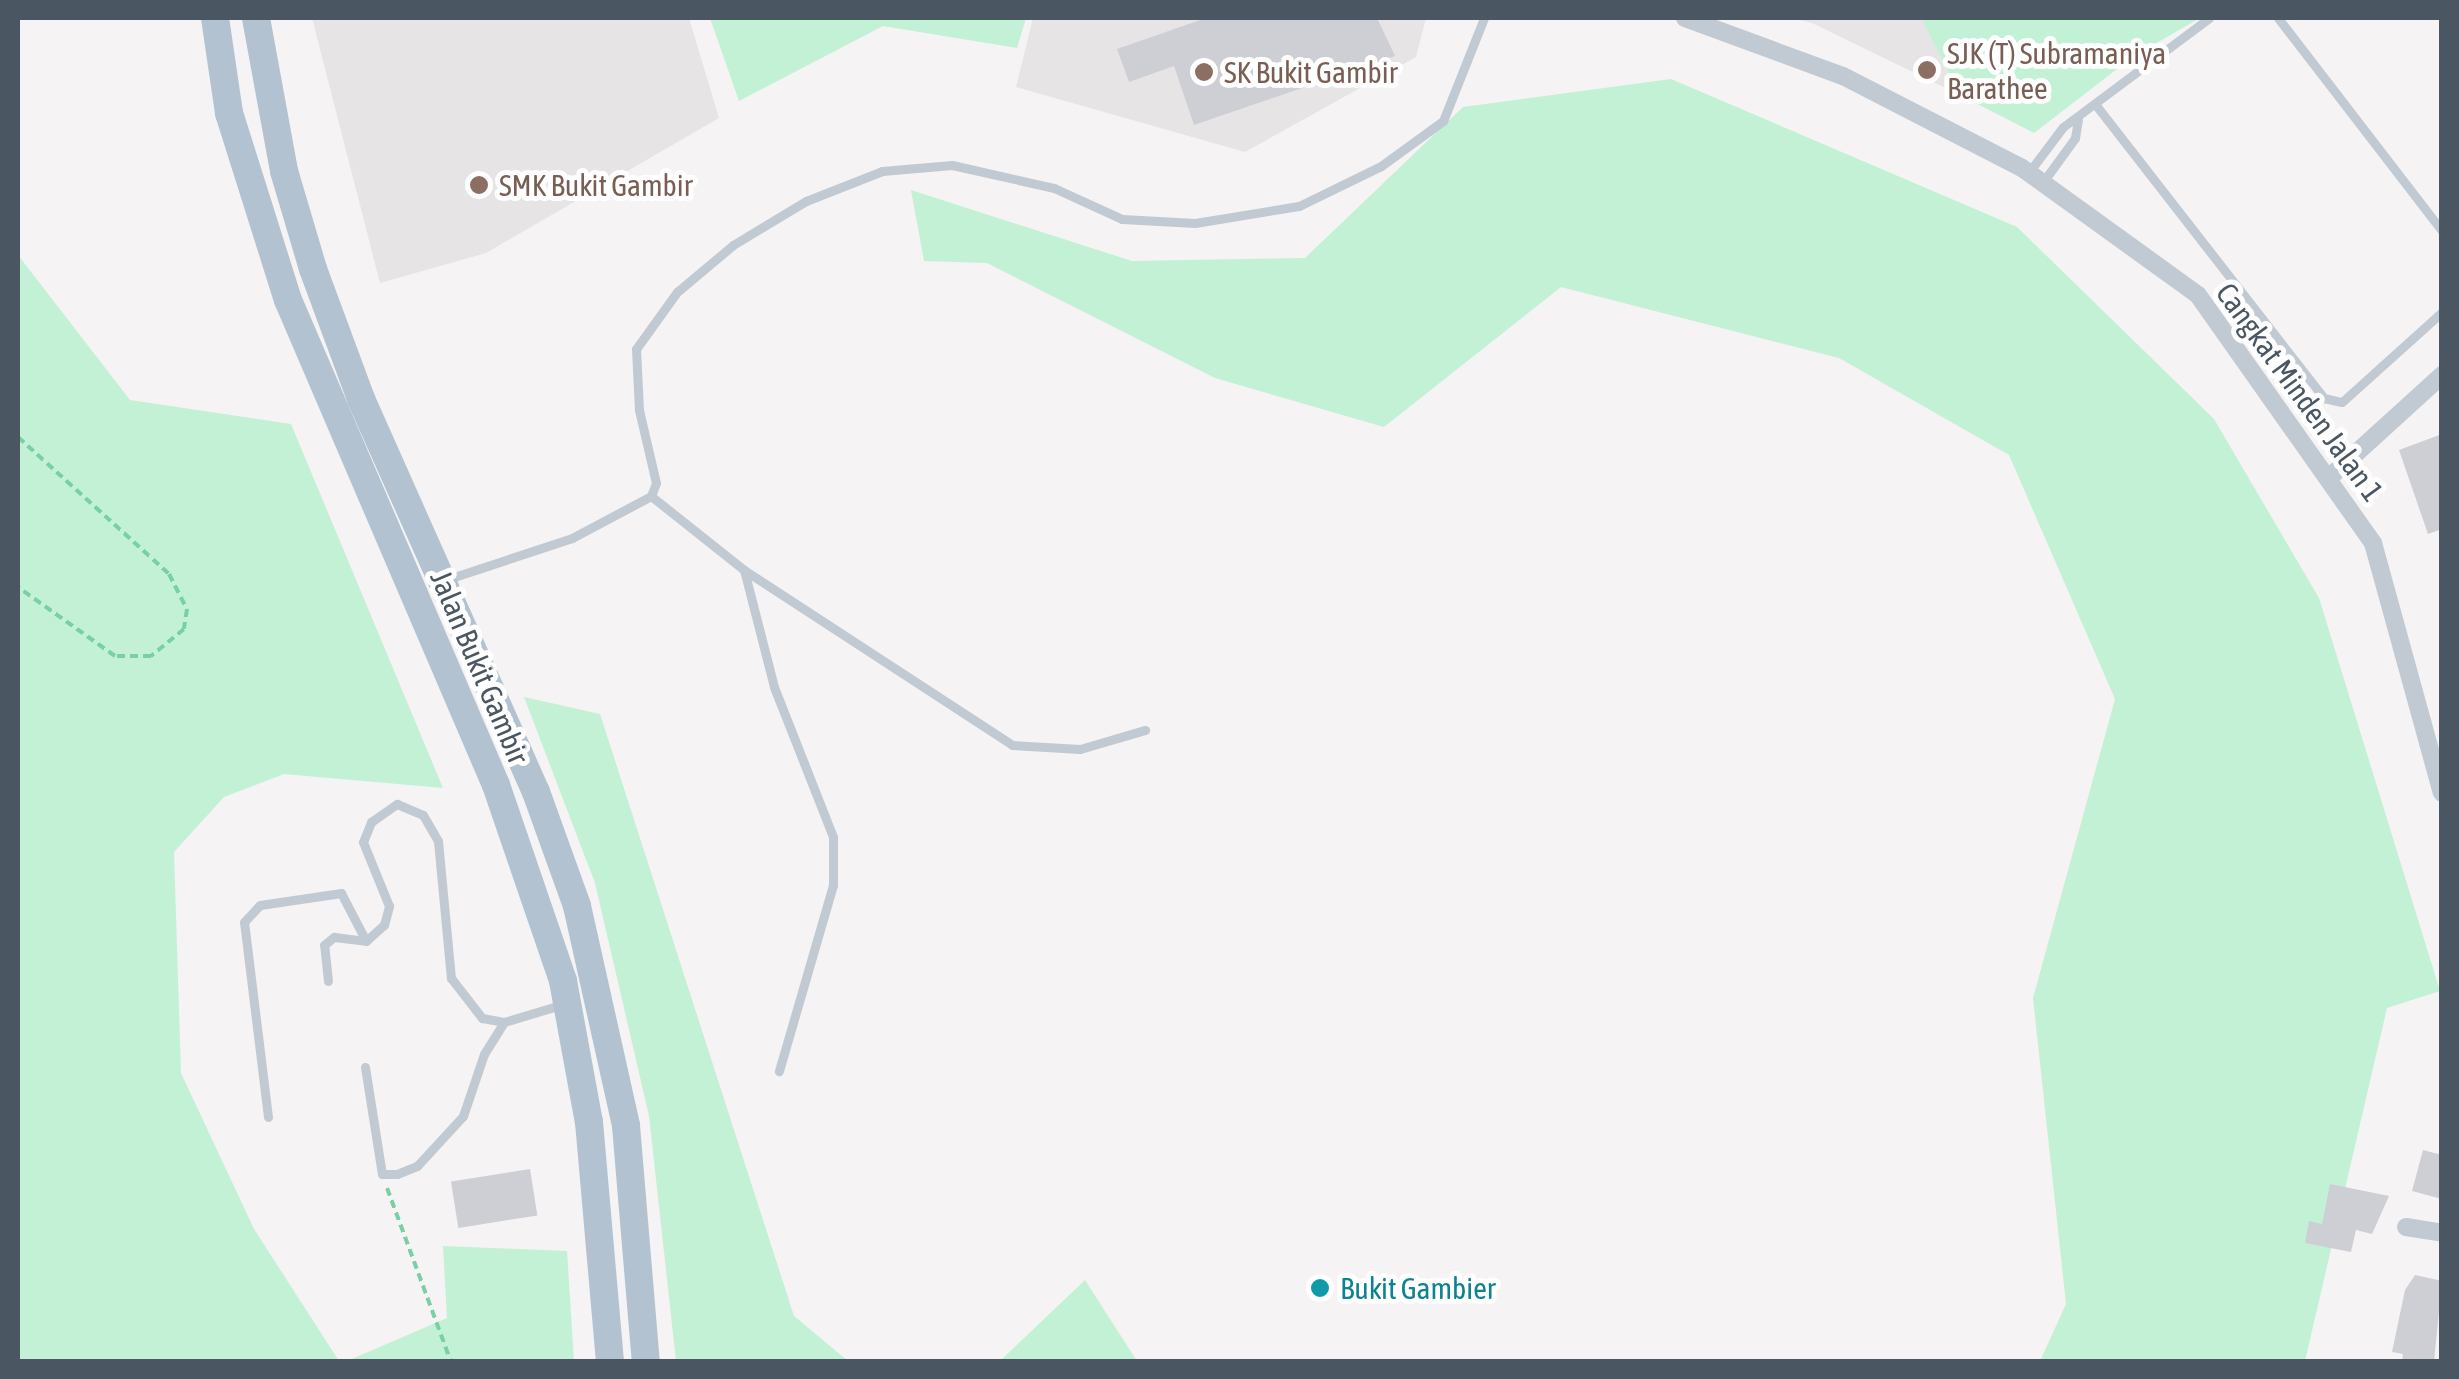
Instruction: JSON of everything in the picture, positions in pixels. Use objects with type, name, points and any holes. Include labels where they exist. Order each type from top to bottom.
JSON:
[{"type":"main road","name":"Jalan Bukit Gambir","points":[[215,18],[229,113],[288,300],[496,785],[567,1003],[589,1122],[610,1362]]},
{"type":"main road","name":"Jalan Bukit Gambir","points":[[256,18],[284,171],[313,268],[361,399],[536,792],[596,976],[626,1126],[646,1362]]},
{"type":"street","name":"Cangkat Minden Jalan 1","points":[[1691,18],[1843,76],[2036,177],[2198,295],[2331,476],[2372,543],[2442,793]]},
{"type":"street","points":[[2331,476],[2442,374]]},
{"type":"street","points":[[2406,1226],[2442,1233]]},
{"type":"lane","points":[[443,581],[572,538],[651,496],[656,483],[639,410],[636,349],[677,292],[733,245],[806,202],[882,171],[952,165],[1054,188],[1122,218],[1195,223],[1299,206],[1381,166],[1443,121],[1484,18]]},
{"type":"lane","points":[[2036,177],[2062,127],[2078,120],[2210,18]]},
{"type":"lane","points":[[2278,18],[2442,230]]},
{"type":"lane","points":[[2094,104],[2324,398],[2342,402],[2442,312]]},
{"type":"lane","points":[[2036,177],[2075,138],[2078,120]]},
{"type":"lane","points":[[651,496],[744,570],[1012,745],[1080,748],[1145,730]]},
{"type":"lane","points":[[744,570],[774,687],[834,836],[833,886],[780,1071]]},
{"type":"lane","points":[[328,982],[324,944],[334,936],[366,940],[384,925],[389,906],[363,842],[372,822],[396,804],[423,815],[438,840],[451,978],[482,1018],[504,1022],[567,1003]]},
{"type":"lane","points":[[268,1117],[244,922],[260,905],[340,893],[366,940]]},
{"type":"lane","points":[[365,1067],[382,1174],[417,1166],[454,1128],[504,1022]]},
{"type":"path","points":[[18,437],[169,574],[187,609],[184,629],[151,656],[115,656],[18,587]]},
{"type":"path","points":[[382,1174],[451,1362]]},
{"type":"shaded area","name":"SMK Bukit Gambir","points":[[312,18],[689,18],[719,118],[486,253],[380,283]]},
{"type":"shaded area","name":"SK Bukit Gambir","points":[[1033,18],[1426,18],[1416,57],[1245,152],[1016,87]]},
{"type":"shaded area","name":"SJK (T) Subramaniya Barathee","points":[[1793,18],[1921,18],[1960,95],[1812,23]]},
{"type":"green space","points":[[710,18],[1026,18],[1017,48],[883,26],[739,101]]},
{"type":"green space","points":[[1921,18],[2200,18],[2134,56],[2034,133],[1960,95]]},
{"type":"green space","points":[[1671,79],[2017,227],[2214,419],[2319,598],[2440,991],[2387,1008],[2305,1361],[2040,1361],[2066,1304],[2033,998],[2115,699],[2009,455],[1839,358],[1561,287],[1384,427],[1215,378],[987,263],[924,261],[911,190],[1132,261],[1305,258],[1463,107]]},
{"type":"green space","points":[[18,255],[130,400],[291,424],[443,788],[284,774],[224,797],[174,852],[181,1073],[254,1229],[339,1361],[18,1361]]},
{"type":"green space","points":[[524,697],[600,714],[794,1316],[848,1361],[676,1361],[649,1116],[595,883]]},
{"type":"green space","points":[[443,1246],[567,1251],[574,1361],[347,1361],[447,1318]]},
{"type":"green space","points":[[1085,1280],[1137,1361],[1000,1361]]},
{"type":"building","points":[[1206,18],[1377,18],[1395,56],[1194,125],[1174,66],[1129,82],[1117,49]]},
{"type":"building","points":[[2442,434],[2442,529],[2428,534],[2399,450]]},
{"type":"building","points":[[2423,1150],[2442,1155],[2442,1199],[2412,1191]]},
{"type":"building","points":[[530,1169],[537,1215],[458,1228],[451,1182]]},
{"type":"building","points":[[2330,1184],[2389,1196],[2372,1234],[2356,1230],[2351,1252],[2305,1243],[2309,1221],[2322,1224]]},
{"type":"building","points":[[2415,1275],[2442,1281],[2434,1362],[2402,1362],[2403,1354],[2392,1352],[2405,1290]]},
{"type":"place","name":"SJK (T) Subramaniya Barathee","points":[[1927,70]]},
{"type":"place","name":"SK Bukit Gambir","points":[[1204,72]]},
{"type":"place","name":"SMK Bukit Gambir","points":[[479,185]]},
{"type":"place","name":"Bukit Gambier","points":[[1320,1288]]}]
